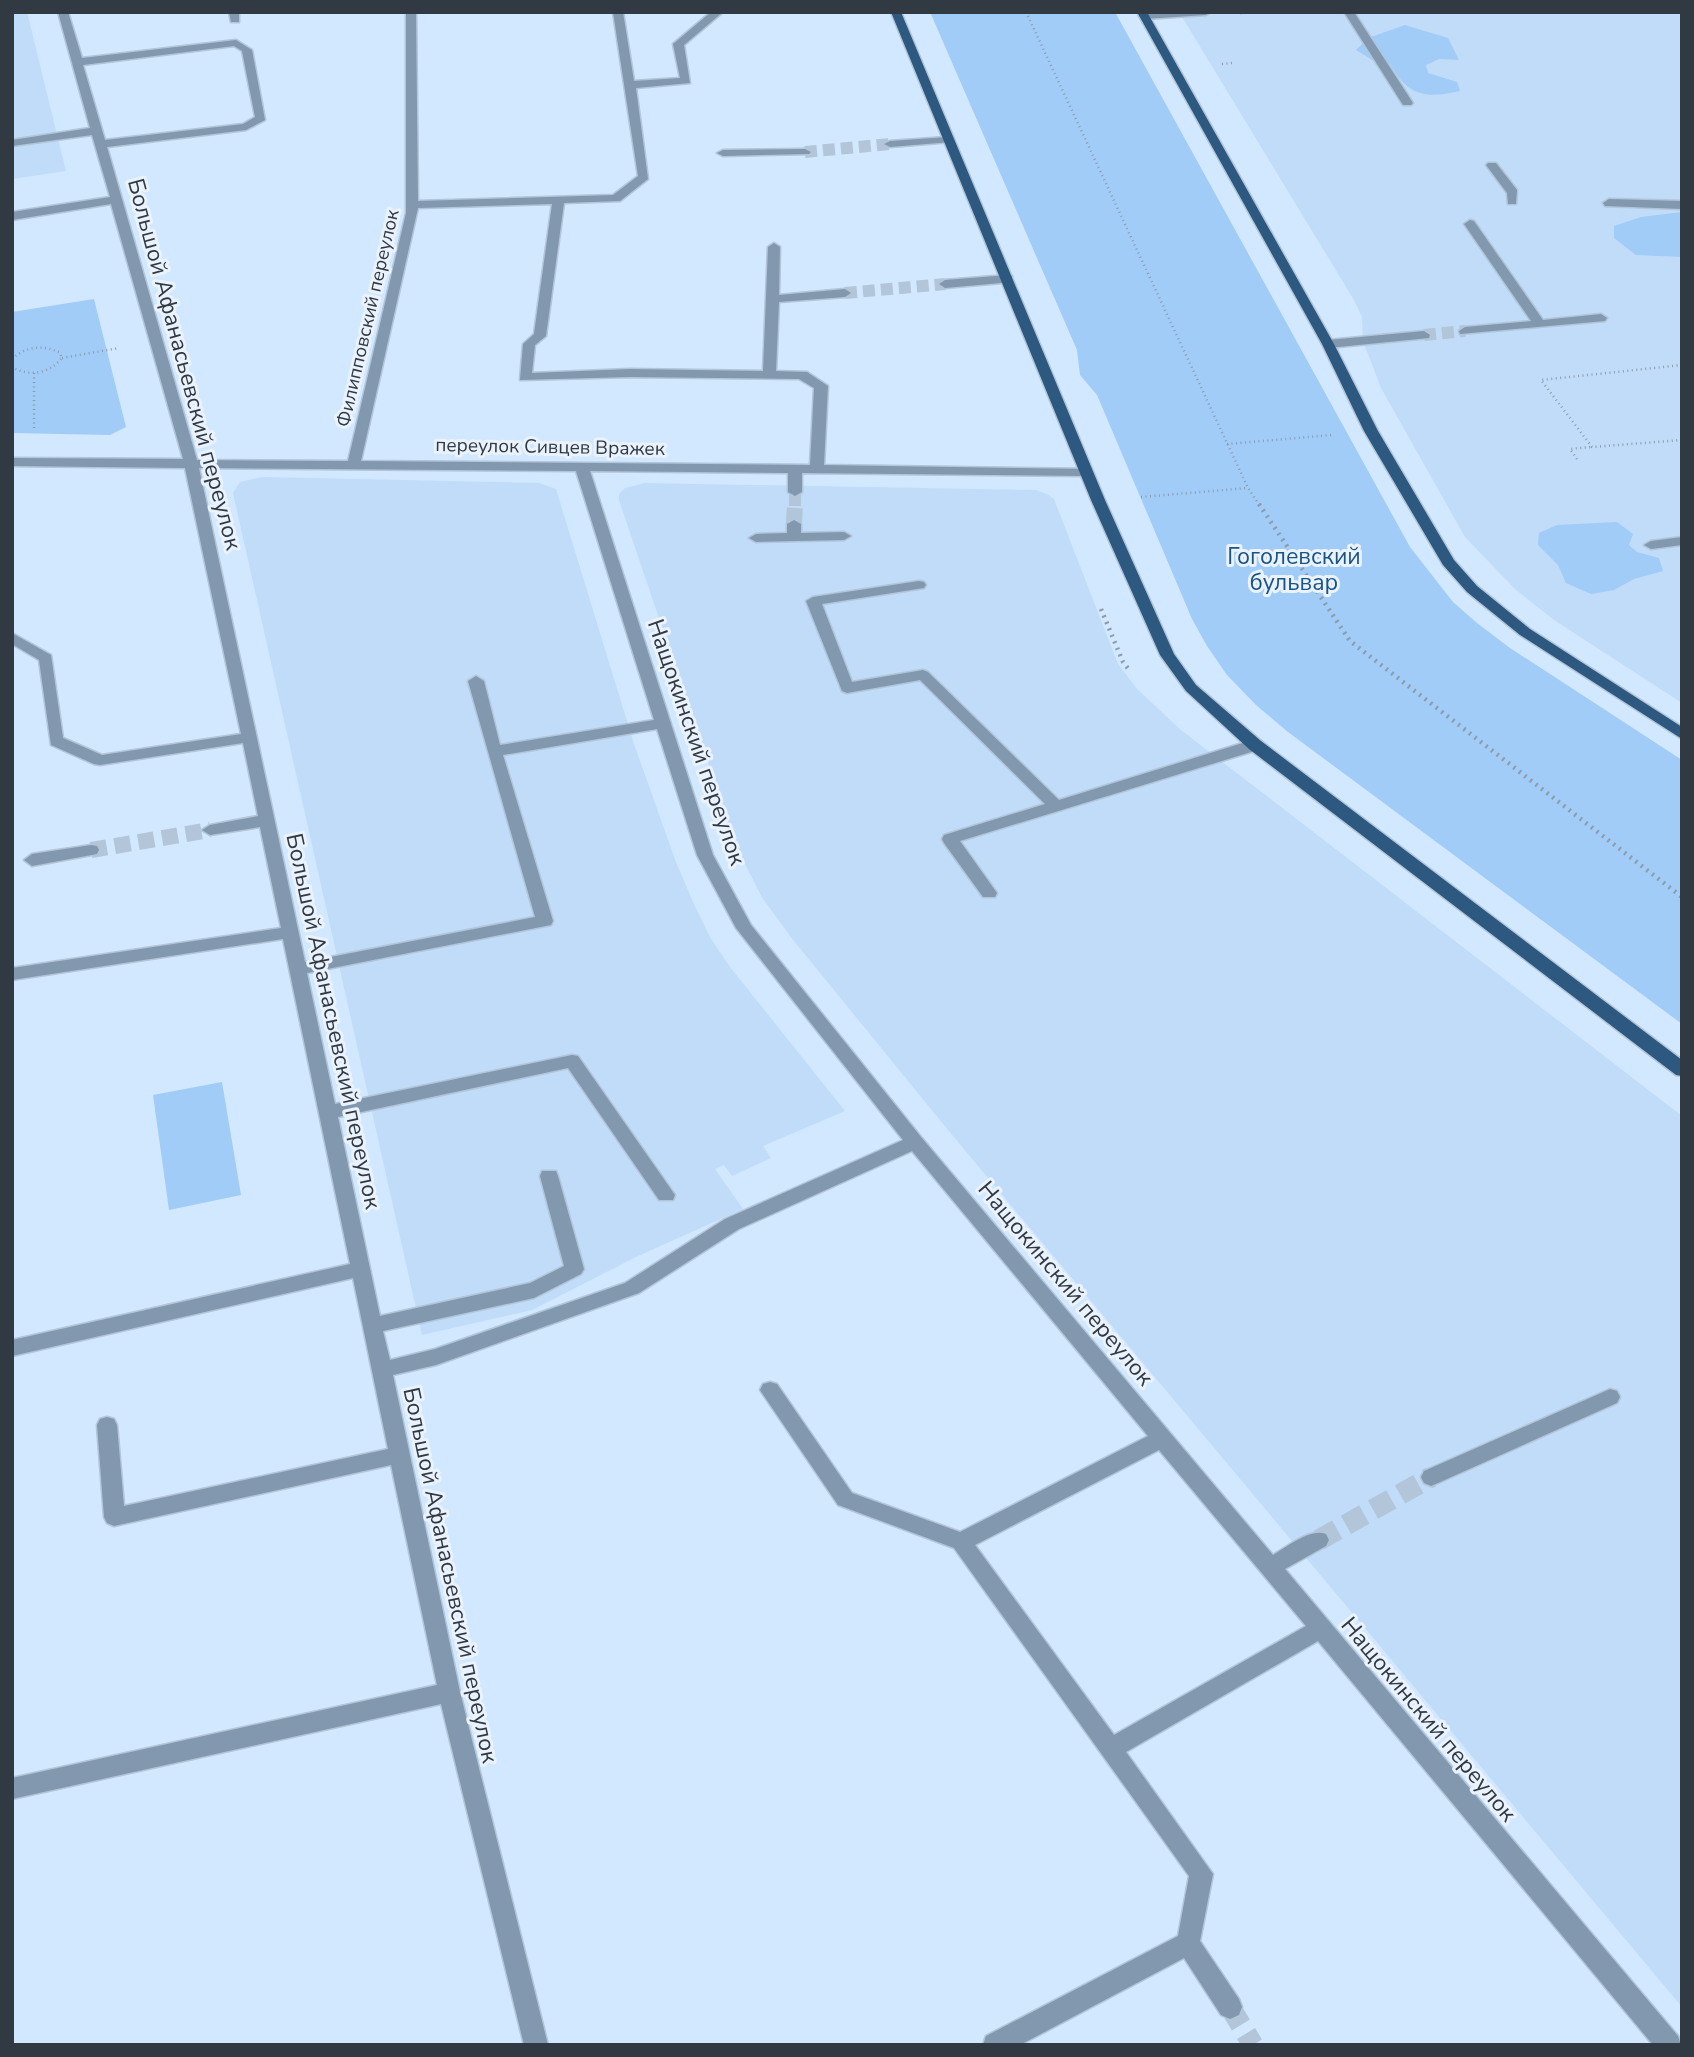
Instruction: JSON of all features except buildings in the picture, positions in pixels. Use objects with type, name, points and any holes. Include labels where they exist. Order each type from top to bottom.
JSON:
[{"type":"main road","points":[[896,12],[1086,471],[1167,655],[1191,688],[1221,718],[1255,745],[1682,1069]]},
{"type":"main road","points":[[1143,14],[1328,344],[1371,431],[1448,562],[1479,595],[1525,632],[1682,734]]},
{"type":"street","name":"Большой Афанасьевский переулок","points":[[63,12],[197,485],[449,1692],[536,2045]]},
{"type":"street","name":"Филипповский переулок","points":[[354,464],[412,205],[411,12]]},
{"type":"street","points":[[412,205],[616,198],[644,177],[618,12]]},
{"type":"street","points":[[629,85],[687,81],[678,44],[718,12]]},
{"type":"street","points":[[1143,14],[1206,12]]},
{"type":"street","points":[[1349,12],[1407,103]]},
{"type":"street","points":[[77,62],[236,43],[247,51],[261,118],[246,127],[99,144]]},
{"type":"street","points":[[12,143],[96,131]]},
{"type":"street","points":[[890,144],[947,140]]},
{"type":"street","points":[[723,153],[806,152]]},
{"type":"street","points":[[1492,165],[1513,193],[1512,201]]},
{"type":"street","points":[[12,216],[115,200]]},
{"type":"street","points":[[558,200],[540,336],[529,344],[525,377],[630,373],[802,375],[821,386],[817,468]]},
{"type":"street","points":[[1609,203],[1682,205]]},
{"type":"street","points":[[1470,224],[1540,324]]},
{"type":"street","points":[[769,375],[775,247]]},
{"type":"street","points":[[945,284],[1008,279]]},
{"type":"street","points":[[773,299],[845,293]]},
{"type":"street","points":[[1465,331],[1601,318]]},
{"type":"street","points":[[1328,344],[1424,335]]},
{"type":"street","name":"переулок Сивцев Вражек","points":[[12,462],[1086,471]]},
{"type":"street","name":"Нащокинский переулок","points":[[581,466],[705,855],[724,895],[764,955],[915,1142],[1669,2045]]},
{"type":"street","points":[[795,468],[795,492]]},
{"type":"street","points":[[756,538],[794,531],[844,536]]},
{"type":"street","points":[[1651,545],[1682,541]]},
{"type":"street","points":[[919,585],[813,601],[847,688],[923,675],[1056,806]]},
{"type":"street","points":[[12,638],[46,658],[56,741],[100,760],[251,737]]},
{"type":"street","points":[[299,969],[545,920],[494,751],[476,681]]},
{"type":"street","points":[[494,751],[663,723]]},
{"type":"street","points":[[989,892],[950,839],[1255,745]]},
{"type":"street","points":[[211,830],[268,820]]},
{"type":"street","points":[[32,860],[90,850]]},
{"type":"street","points":[[12,974],[291,932]]},
{"type":"street","points":[[328,1112],[572,1061],[666,1195]]},
{"type":"street","points":[[380,1370],[436,1357],[632,1288],[732,1224],[915,1142]]},
{"type":"street","points":[[371,1326],[534,1290],[574,1269],[549,1176]]},
{"type":"street","points":[[12,1349],[360,1269]]},
{"type":"street","points":[[770,1390],[845,1499],[961,1542],[1201,1874],[1188,1943],[1230,2007]]},
{"type":"street","points":[[1431,1477],[1610,1397]]},
{"type":"street","points":[[107,1425],[114,1517],[399,1455]]},
{"type":"street","points":[[961,1542],[1163,1438]]},
{"type":"street","points":[[1271,1566],[1319,1540]]},
{"type":"street","points":[[1111,1749],[1321,1628]]},
{"type":"street","points":[[12,1789],[449,1692]]},
{"type":"street","points":[[995,2045],[1188,1943]]},
{"type":"path","points":[[1026,12],[1248,488],[1350,641],[1682,897]]},
{"type":"path","points":[[1222,64],[1232,63]]},
{"type":"path","points":[[12,359],[25,350],[38,347],[51,348],[59,352],[62,358]]},
{"type":"path","points":[[12,366],[22,373],[34,373],[57,365],[62,358],[118,348]]},
{"type":"path","points":[[1591,447],[1541,380],[1682,365]]},
{"type":"path","points":[[33,440],[34,373]]},
{"type":"path","points":[[1227,444],[1333,435]]},
{"type":"path","points":[[1577,459],[1570,449],[1682,440]]},
{"type":"path","points":[[1141,497],[1248,488]]},
{"type":"path","points":[[1099,603],[1123,662],[1137,680]]},
{"type":"shaded area","points":[[12,12],[27,12],[66,171],[12,179]]},
{"type":"shaded area","points":[[1179,12],[1682,12],[1682,703],[1554,620],[1515,589],[1465,537],[1381,388],[1363,341],[1362,317],[1354,300]]},
{"type":"shaded area","points":[[262,477],[539,483],[556,489],[634,744],[693,902],[711,939],[730,967],[845,1111],[763,1146],[771,1158],[732,1176],[724,1165],[715,1169],[743,1209],[638,1256],[532,1310],[422,1335],[233,493],[240,482]]},
{"type":"shaded area","points":[[645,483],[1036,490],[1049,495],[1054,499],[1118,664],[1138,690],[1181,730],[1682,1116],[1682,2007],[948,1130],[763,899],[737,849],[619,500],[619,494],[625,488]]},
{"type":"green space","name":"Гоголевский бульвар","points":[[930,12],[1115,12],[1410,547],[1453,602],[1477,623],[1510,648],[1682,760],[1682,1024],[1288,732],[1256,705],[1227,675],[1192,619],[1097,395],[1080,375],[1077,350]]},
{"type":"green space","points":[[1405,25],[1448,38],[1459,60],[1439,59],[1426,65],[1428,73],[1457,82],[1460,91],[1437,95],[1411,89],[1390,64],[1374,61],[1356,50],[1368,38]]},
{"type":"green space","points":[[1682,212],[1682,257],[1636,255],[1614,238],[1614,226],[1641,217]]},
{"type":"green space","points":[[94,299],[126,427],[110,435],[12,433],[12,312]]},
{"type":"green space","points":[[1617,522],[1633,534],[1629,545],[1637,552],[1659,558],[1663,571],[1634,579],[1614,590],[1591,594],[1566,583],[1558,565],[1538,545],[1539,533],[1557,525]]},
{"type":"green space","points":[[222,1082],[241,1195],[169,1210],[153,1095]]},
{"type":"tunnel","points":[[805,152],[890,144]]},
{"type":"tunnel","points":[[845,293],[945,284]]},
{"type":"tunnel","points":[[1424,335],[1465,331]]},
{"type":"tunnel","points":[[795,492],[795,504]]},
{"type":"tunnel","points":[[794,524],[795,504]]},
{"type":"tunnel","points":[[91,850],[210,830]]},
{"type":"tunnel","points":[[1319,1540],[1431,1477]]},
{"type":"tunnel","points":[[1230,2007],[1253,2045]]}]
